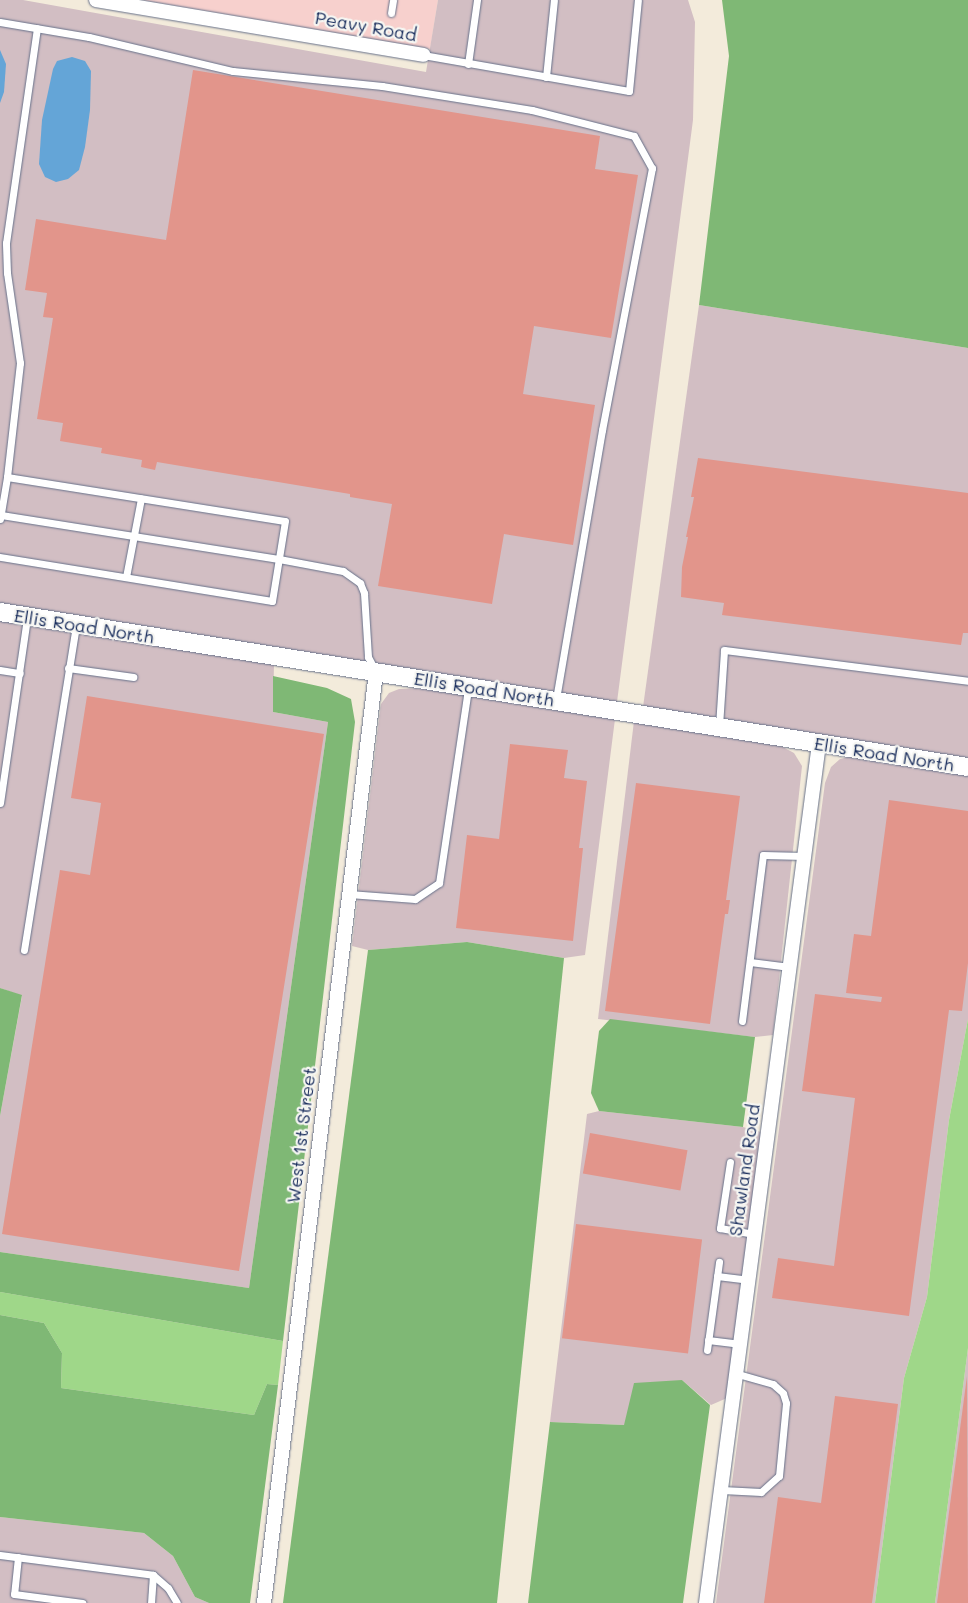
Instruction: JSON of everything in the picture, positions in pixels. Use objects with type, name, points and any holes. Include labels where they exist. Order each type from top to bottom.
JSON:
[{"type":"street","name":"Peavy Road","points":[[96,0],[124,2],[423,55]]},
{"type":"street","name":"Ellis Road North","points":[[0,612],[968,767]]},
{"type":"street","name":"West 1st Street","points":[[264,1603],[376,672]]},
{"type":"street","name":"Shawland Road","points":[[706,1603],[819,743]]},
{"type":"lane","points":[[391,14],[393,0]]},
{"type":"lane","points":[[468,64],[477,0]]},
{"type":"lane","points":[[546,77],[554,0]]},
{"type":"lane","points":[[423,55],[629,91],[638,0]]},
{"type":"lane","points":[[0,22],[89,38],[233,71],[382,86],[532,110],[634,136],[652,168],[602,430],[556,701]]},
{"type":"lane","points":[[37,28],[6,242],[7,273],[20,363],[7,477],[0,517],[134,535],[343,571],[360,583],[364,593],[368,657],[376,672]]},
{"type":"lane","points":[[0,557],[272,601],[285,521],[7,477]]},
{"type":"lane","points":[[126,578],[141,498]]},
{"type":"lane","points":[[0,803],[27,617]]},
{"type":"lane","points":[[24,950],[76,624]]},
{"type":"lane","points":[[718,727],[724,650],[968,680]]},
{"type":"lane","points":[[68,668],[133,678]]},
{"type":"lane","points":[[0,670],[20,673]]},
{"type":"lane","points":[[349,894],[415,899],[439,883],[468,688]]},
{"type":"lane","points":[[742,1021],[763,855],[804,856]]},
{"type":"lane","points":[[750,962],[790,967]]},
{"type":"lane","points":[[730,1162],[720,1228],[754,1234]]},
{"type":"lane","points":[[707,1350],[719,1262]]},
{"type":"lane","points":[[717,1276],[748,1280]]},
{"type":"lane","points":[[708,1340],[740,1344]]},
{"type":"lane","points":[[722,1490],[761,1492],[779,1476],[786,1403],[784,1394],[773,1384],[737,1374]]},
{"type":"lane","points":[[0,1555],[153,1576],[168,1588],[177,1603]]},
{"type":"lane","points":[[18,1557],[14,1594],[82,1603]]},
{"type":"lane","points":[[151,1603],[153,1576]]},
{"type":"shaded area","points":[[0,0],[23,0],[426,72],[438,0],[688,0],[695,22],[693,120],[617,702],[0,604]]},
{"type":"shaded area","points":[[142,0],[438,0],[430,49]]},
{"type":"shaded area","points":[[699,305],[968,348],[968,758],[643,707]]},
{"type":"shaded area","points":[[0,621],[274,664],[273,712],[328,722],[249,1288],[0,1252],[0,1116],[22,996],[0,988]]},
{"type":"shaded area","points":[[423,688],[615,719],[585,955],[564,958],[467,942],[368,950],[352,946],[381,704],[389,693],[399,689]]},
{"type":"shaded area","points":[[634,721],[777,744],[794,753],[802,766],[773,1035],[755,1037],[598,1019]]},
{"type":"shaded area","points":[[853,756],[968,775],[968,1019],[949,1120],[927,1297],[904,1378],[875,1603],[716,1603],[825,783],[831,767],[840,759]]},
{"type":"shaded area","points":[[599,1111],[743,1127],[761,1132],[727,1398],[711,1405],[682,1380],[624,1425],[550,1422],[587,1114]]},
{"type":"shaded area","points":[[968,1348],[968,1603],[935,1603]]},
{"type":"shaded area","points":[[0,1517],[144,1533],[173,1556],[195,1597],[209,1603],[0,1603]]},
{"type":"green space","points":[[722,0],[968,0],[968,348],[699,305],[729,56]]},
{"type":"green space","points":[[273,676],[327,688],[351,699],[355,722],[283,1341],[0,1292],[0,1252],[249,1288],[328,722],[273,712]]},
{"type":"green space","points":[[467,942],[564,958],[497,1603],[283,1603],[368,950]]},
{"type":"green space","points":[[0,988],[22,995],[0,1116]]},
{"type":"green space","points":[[610,1019],[755,1037],[743,1127],[599,1111],[591,1093],[599,1031]]},
{"type":"green space","points":[[968,1019],[968,1348],[935,1603],[875,1603],[904,1378],[927,1297],[949,1120]]},
{"type":"green space","points":[[0,1292],[283,1341],[278,1385],[267,1384],[254,1415],[61,1388],[62,1353],[44,1323],[0,1315]]},
{"type":"green space","points":[[0,1315],[44,1323],[62,1353],[61,1388],[254,1415],[267,1384],[278,1385],[250,1603],[209,1603],[195,1597],[173,1556],[144,1533],[0,1517]]},
{"type":"green space","points":[[682,1380],[710,1405],[683,1603],[528,1603],[550,1422],[624,1425],[634,1383]]},
{"type":"water","points":[[0,50],[6,64],[4,92],[0,103]]},
{"type":"water","points":[[72,57],[85,61],[91,71],[90,110],[85,147],[79,170],[68,179],[56,182],[45,177],[39,164],[42,120],[53,69],[57,61]]},
{"type":"building","points":[[193,70],[600,136],[595,169],[638,175],[611,338],[534,326],[523,394],[595,405],[573,545],[504,534],[492,604],[378,586],[392,504],[350,497],[350,494],[157,462],[155,470],[141,467],[142,460],[101,453],[102,448],[60,441],[63,423],[37,419],[53,318],[43,317],[47,293],[25,290],[36,219],[166,240]]},
{"type":"building","points":[[698,458],[968,493],[968,633],[963,633],[961,645],[722,615],[724,603],[681,597],[682,567],[694,497],[691,497]]},
{"type":"building","points":[[87,696],[324,734],[239,1271],[2,1234],[60,870],[90,875],[101,803],[71,798]]},
{"type":"building","points":[[510,744],[568,750],[564,778],[587,781],[579,848],[583,848],[573,941],[456,928],[467,835],[499,839]]},
{"type":"building","points":[[636,783],[740,796],[726,900],[730,900],[728,914],[725,914],[710,1024],[605,1011]]},
{"type":"building","points":[[889,800],[968,811],[968,963],[962,1011],[949,1010],[909,1316],[772,1298],[778,1258],[834,1266],[855,1098],[802,1091],[815,994],[881,1002],[882,997],[846,993],[854,934],[871,936]]},
{"type":"building","points":[[590,1133],[687,1150],[680,1191],[583,1173]]},
{"type":"building","points":[[576,1224],[702,1239],[688,1354],[562,1338]]},
{"type":"building","points":[[967,1376],[968,1603],[937,1603]]},
{"type":"building","points":[[835,1396],[898,1404],[872,1603],[764,1603],[778,1497],[821,1503]]}]
